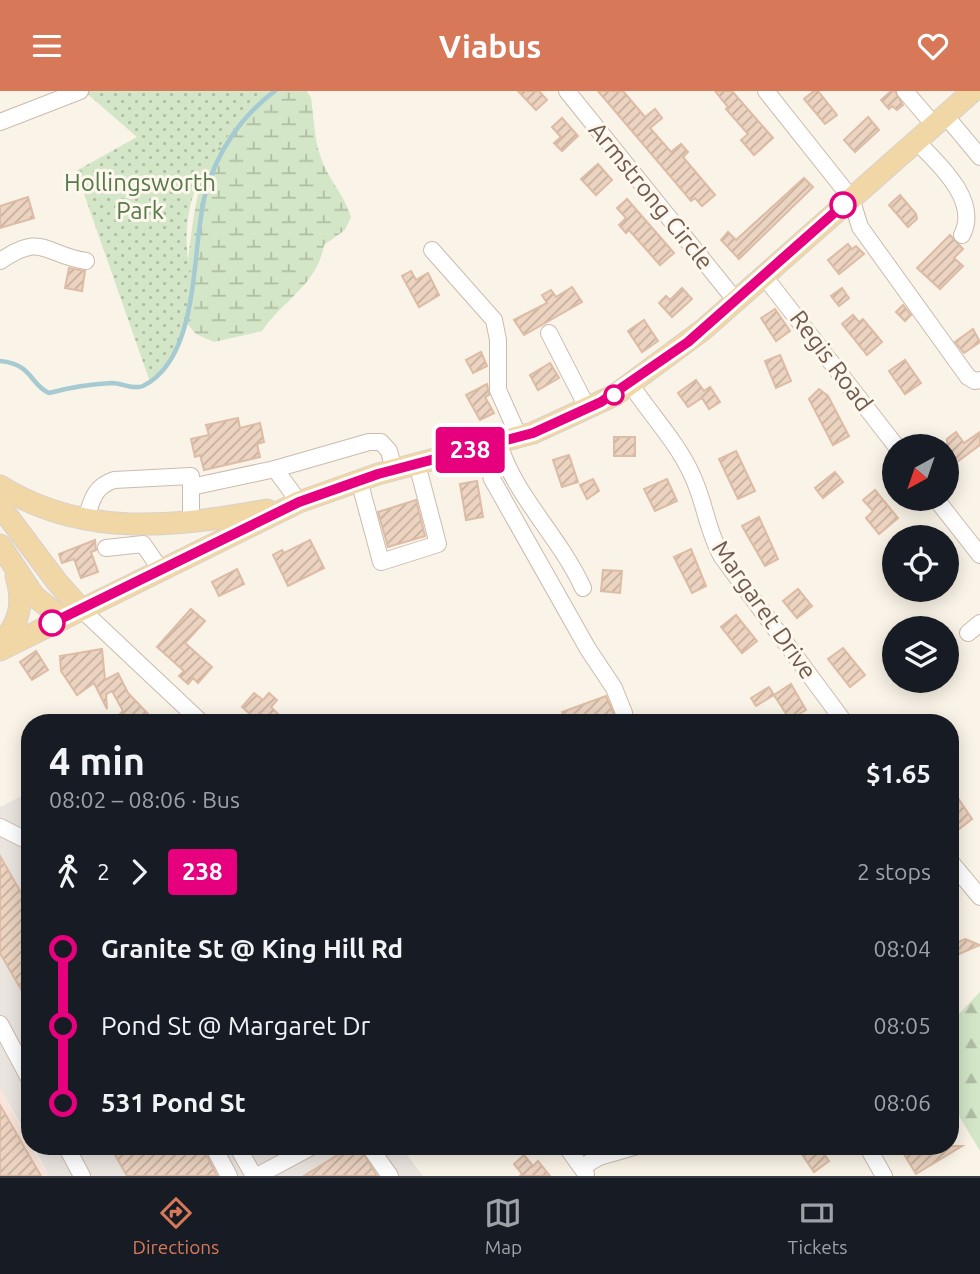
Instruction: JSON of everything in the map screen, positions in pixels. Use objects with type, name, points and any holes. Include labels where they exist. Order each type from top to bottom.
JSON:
[{"type":"main road","points":[[0,650],[299,502],[359,480],[500,443],[588,409],[631,384],[736,301],[973,91]]},
{"type":"main road","points":[[0,486],[51,513],[85,521],[142,523],[191,520],[244,514],[299,502]]},
{"type":"main road","points":[[0,506],[57,582],[81,609]]},
{"type":"main road","points":[[0,545],[21,593],[20,608],[14,625],[0,644]]},
{"type":"main road","points":[[11,565],[40,602],[62,618]]},
{"type":"street","points":[[0,123],[80,91]]},
{"type":"street","name":"Armstrong Circle","points":[[567,91],[736,301]]},
{"type":"street","points":[[766,91],[851,198],[860,227],[968,377],[975,381],[980,380]]},
{"type":"street","points":[[905,91],[980,157]]},
{"type":"street","points":[[916,141],[944,169],[970,205],[971,224],[962,235]]},
{"type":"street","points":[[0,261],[20,249],[36,245],[86,261]]},
{"type":"street","points":[[432,250],[494,320],[498,339],[500,443],[509,473],[565,552],[583,588]]},
{"type":"street","name":"Regis Road","points":[[764,276],[887,434]]},
{"type":"street","points":[[549,333],[588,409]]},
{"type":"street","name":"Margaret Drive","points":[[631,384],[687,465],[700,493],[710,535],[722,557],[838,714]]},
{"type":"street","points":[[191,487],[275,468],[369,442],[381,442],[389,451],[394,470]]},
{"type":"street","points":[[500,443],[492,479],[587,649],[614,688],[624,713]]},
{"type":"street","points":[[359,480],[381,562],[438,544],[418,464]]},
{"type":"street","points":[[275,468],[299,502]]},
{"type":"street","points":[[85,521],[97,489],[114,480],[191,477],[191,520]]},
{"type":"street","points":[[945,511],[980,555]]},
{"type":"street","points":[[106,548],[143,544],[162,570]]},
{"type":"street","points":[[81,609],[192,714]]},
{"type":"street","points":[[0,827],[21,838]]},
{"type":"street","points":[[959,872],[980,897]]},
{"type":"street","points":[[0,1024],[21,1063]]},
{"type":"street","points":[[70,1155],[82,1176]]},
{"type":"street","points":[[218,1155],[229,1176]]},
{"type":"street","points":[[242,1155],[255,1176],[296,1155]]},
{"type":"street","points":[[375,1155],[390,1176]]},
{"type":"street","points":[[573,1155],[585,1172],[599,1157],[606,1155]]},
{"type":"street","points":[[872,1155],[884,1176]]},
{"type":"shaded area","points":[[21,796],[21,1125],[0,1088],[0,807]]},
{"type":"shaded area","points":[[0,1088],[21,1129],[21,1155],[36,1155],[49,1176],[0,1176]]},
{"type":"shaded area","points":[[38,1155],[407,1155],[423,1176],[49,1176]]},
{"type":"green space","name":"Hollingsworth Park","points":[[84,91],[274,91],[233,130],[201,177],[189,212],[187,231],[191,296],[185,329],[162,370],[150,382],[76,171],[137,137]]},
{"type":"green space","points":[[260,91],[307,91],[311,98],[321,158],[351,217],[345,230],[324,245],[320,259],[307,282],[262,331],[214,342],[196,334],[183,319],[188,258],[199,188],[211,155]]},
{"type":"green space","points":[[980,992],[980,1151],[959,1116],[959,1014]]},
{"type":"building","points":[[518,91],[539,91],[547,100],[536,110]]},
{"type":"building","points":[[598,91],[623,91],[645,117],[655,109],[662,118],[650,128],[671,152],[681,144],[688,152],[683,157],[715,195],[702,206],[695,198],[691,201]]},
{"type":"building","points":[[715,91],[732,91],[773,138],[754,155],[741,140],[748,134],[726,109],[728,107]]},
{"type":"building","points":[[818,91],[837,115],[825,124],[804,99]]},
{"type":"building","points":[[891,91],[895,91],[903,105],[897,110],[892,106],[889,109],[881,100]]},
{"type":"building","points":[[868,117],[879,130],[855,152],[844,140]]},
{"type":"building","points":[[562,118],[578,136],[562,151],[554,143],[561,137],[552,127]]},
{"type":"building","points":[[598,164],[612,180],[596,195],[581,179]]},
{"type":"building","points":[[804,178],[813,187],[739,259],[721,240],[728,232],[736,240]]},
{"type":"building","points":[[900,195],[916,214],[917,219],[908,227],[889,205]]},
{"type":"building","points":[[28,197],[34,218],[0,228],[0,206]]},
{"type":"building","points":[[627,199],[674,253],[660,265],[629,230],[626,233],[619,225],[626,218],[617,208]]},
{"type":"building","points":[[950,235],[963,249],[954,258],[963,266],[940,289],[917,268]]},
{"type":"building","points":[[848,244],[852,249],[856,246],[864,254],[839,274],[828,260]]},
{"type":"building","points":[[69,268],[85,271],[82,291],[65,288]]},
{"type":"building","points":[[411,271],[416,280],[428,273],[439,295],[419,307],[402,276]]},
{"type":"building","points":[[572,287],[582,302],[524,335],[514,320],[547,303],[542,295],[551,290],[556,297]]},
{"type":"building","points":[[682,288],[692,299],[672,317],[659,303],[666,296],[670,300]]},
{"type":"building","points":[[842,288],[849,298],[839,306],[831,296]]},
{"type":"building","points":[[903,305],[911,315],[905,321],[896,312]]},
{"type":"building","points":[[775,309],[790,331],[776,341],[761,318]]},
{"type":"building","points":[[853,315],[859,322],[863,319],[882,342],[867,355],[842,324]]},
{"type":"building","points":[[644,320],[658,341],[642,352],[628,331]]},
{"type":"building","points":[[973,329],[980,342],[964,353],[955,342]]},
{"type":"building","points":[[481,352],[487,366],[473,373],[466,360]]},
{"type":"building","points":[[780,355],[791,381],[776,388],[765,361]]},
{"type":"building","points":[[905,360],[921,383],[905,394],[889,371]]},
{"type":"building","points":[[550,363],[559,378],[538,390],[530,375]]},
{"type":"building","points":[[696,380],[704,391],[710,387],[720,402],[709,409],[702,398],[688,407],[678,393]]},
{"type":"building","points":[[487,384],[489,395],[485,397],[494,413],[480,420],[466,395]]},
{"type":"building","points":[[819,389],[828,396],[849,436],[833,445],[809,399]]},
{"type":"building","points":[[238,418],[240,428],[260,423],[264,442],[257,444],[260,457],[204,470],[200,455],[195,457],[191,439],[209,435],[206,425]]},
{"type":"building","points":[[980,432],[980,445],[959,460],[959,436],[964,443]]},
{"type":"building","points":[[614,437],[635,437],[635,456],[614,456]]},
{"type":"building","points":[[736,451],[755,491],[738,499],[719,459]]},
{"type":"building","points":[[569,455],[578,482],[562,487],[553,460]]},
{"type":"building","points":[[835,472],[843,482],[823,498],[815,488]]},
{"type":"building","points":[[593,479],[599,491],[587,499],[580,485]]},
{"type":"building","points":[[667,479],[677,501],[655,511],[644,489]]},
{"type":"building","points":[[477,481],[483,517],[466,520],[460,484]]},
{"type":"building","points":[[875,490],[882,499],[882,511],[892,511],[898,518],[890,525],[882,525],[879,534],[866,518],[873,511],[863,500]]},
{"type":"building","points":[[416,500],[425,536],[388,547],[378,512]]},
{"type":"building","points":[[759,517],[778,559],[765,566],[742,526]]},
{"type":"building","points":[[95,540],[96,550],[91,552],[98,572],[81,578],[74,559],[62,563],[59,554]]},
{"type":"building","points":[[310,540],[324,568],[288,586],[273,555],[282,550],[284,553]]},
{"type":"building","points":[[691,549],[706,586],[692,593],[674,557]]},
{"type":"building","points":[[237,569],[244,584],[219,596],[212,582]]},
{"type":"building","points":[[603,570],[622,571],[620,593],[601,591]]},
{"type":"building","points":[[798,589],[812,606],[797,618],[783,601]]},
{"type":"building","points":[[191,609],[205,621],[185,643],[212,667],[198,683],[193,678],[188,684],[179,676],[184,671],[157,647]]},
{"type":"building","points":[[736,615],[757,641],[742,653],[721,627]]},
{"type":"building","points":[[843,648],[865,675],[850,687],[828,659]]},
{"type":"building","points":[[102,649],[105,680],[118,673],[128,693],[148,714],[120,714],[123,711],[112,691],[106,694],[107,709],[94,683],[77,695],[61,671],[60,656]]},
{"type":"building","points":[[36,651],[48,670],[32,680],[20,662]]},
{"type":"building","points":[[791,684],[806,710],[800,714],[786,714],[774,695]]},
{"type":"building","points":[[769,687],[774,695],[756,706],[751,698]]},
{"type":"building","points":[[254,693],[263,700],[269,693],[277,700],[271,707],[278,714],[250,714],[242,707]]},
{"type":"building","points":[[606,696],[614,714],[563,714],[562,712]]},
{"type":"building","points":[[959,800],[972,819],[959,829]]},
{"type":"building","points":[[0,856],[21,893],[21,989],[0,953]]},
{"type":"building","points":[[965,939],[980,945],[959,954],[959,942]]},
{"type":"building","points":[[0,1105],[21,1141],[21,1155],[29,1155],[41,1176],[0,1176]]},
{"type":"building","points":[[115,1155],[206,1155],[217,1176],[127,1176]]},
{"type":"building","points":[[338,1155],[364,1155],[377,1176],[304,1176]]},
{"type":"building","points":[[524,1155],[533,1166],[538,1161],[550,1176],[520,1176],[522,1174],[514,1164]]},
{"type":"building","points":[[802,1155],[825,1155],[829,1161],[814,1172]]},
{"type":"building","points":[[904,1155],[947,1155],[916,1174]]},
{"type":"waterway","points":[[0,361],[19,366],[49,393],[104,383],[139,387],[162,372],[175,352],[184,327],[205,195],[210,179],[231,137],[251,112],[275,91]]},
{"type":"bus line","name":"238","points":[[52,623],[299,502],[378,474],[533,433],[615,395],[688,342],[843,205]]}]
